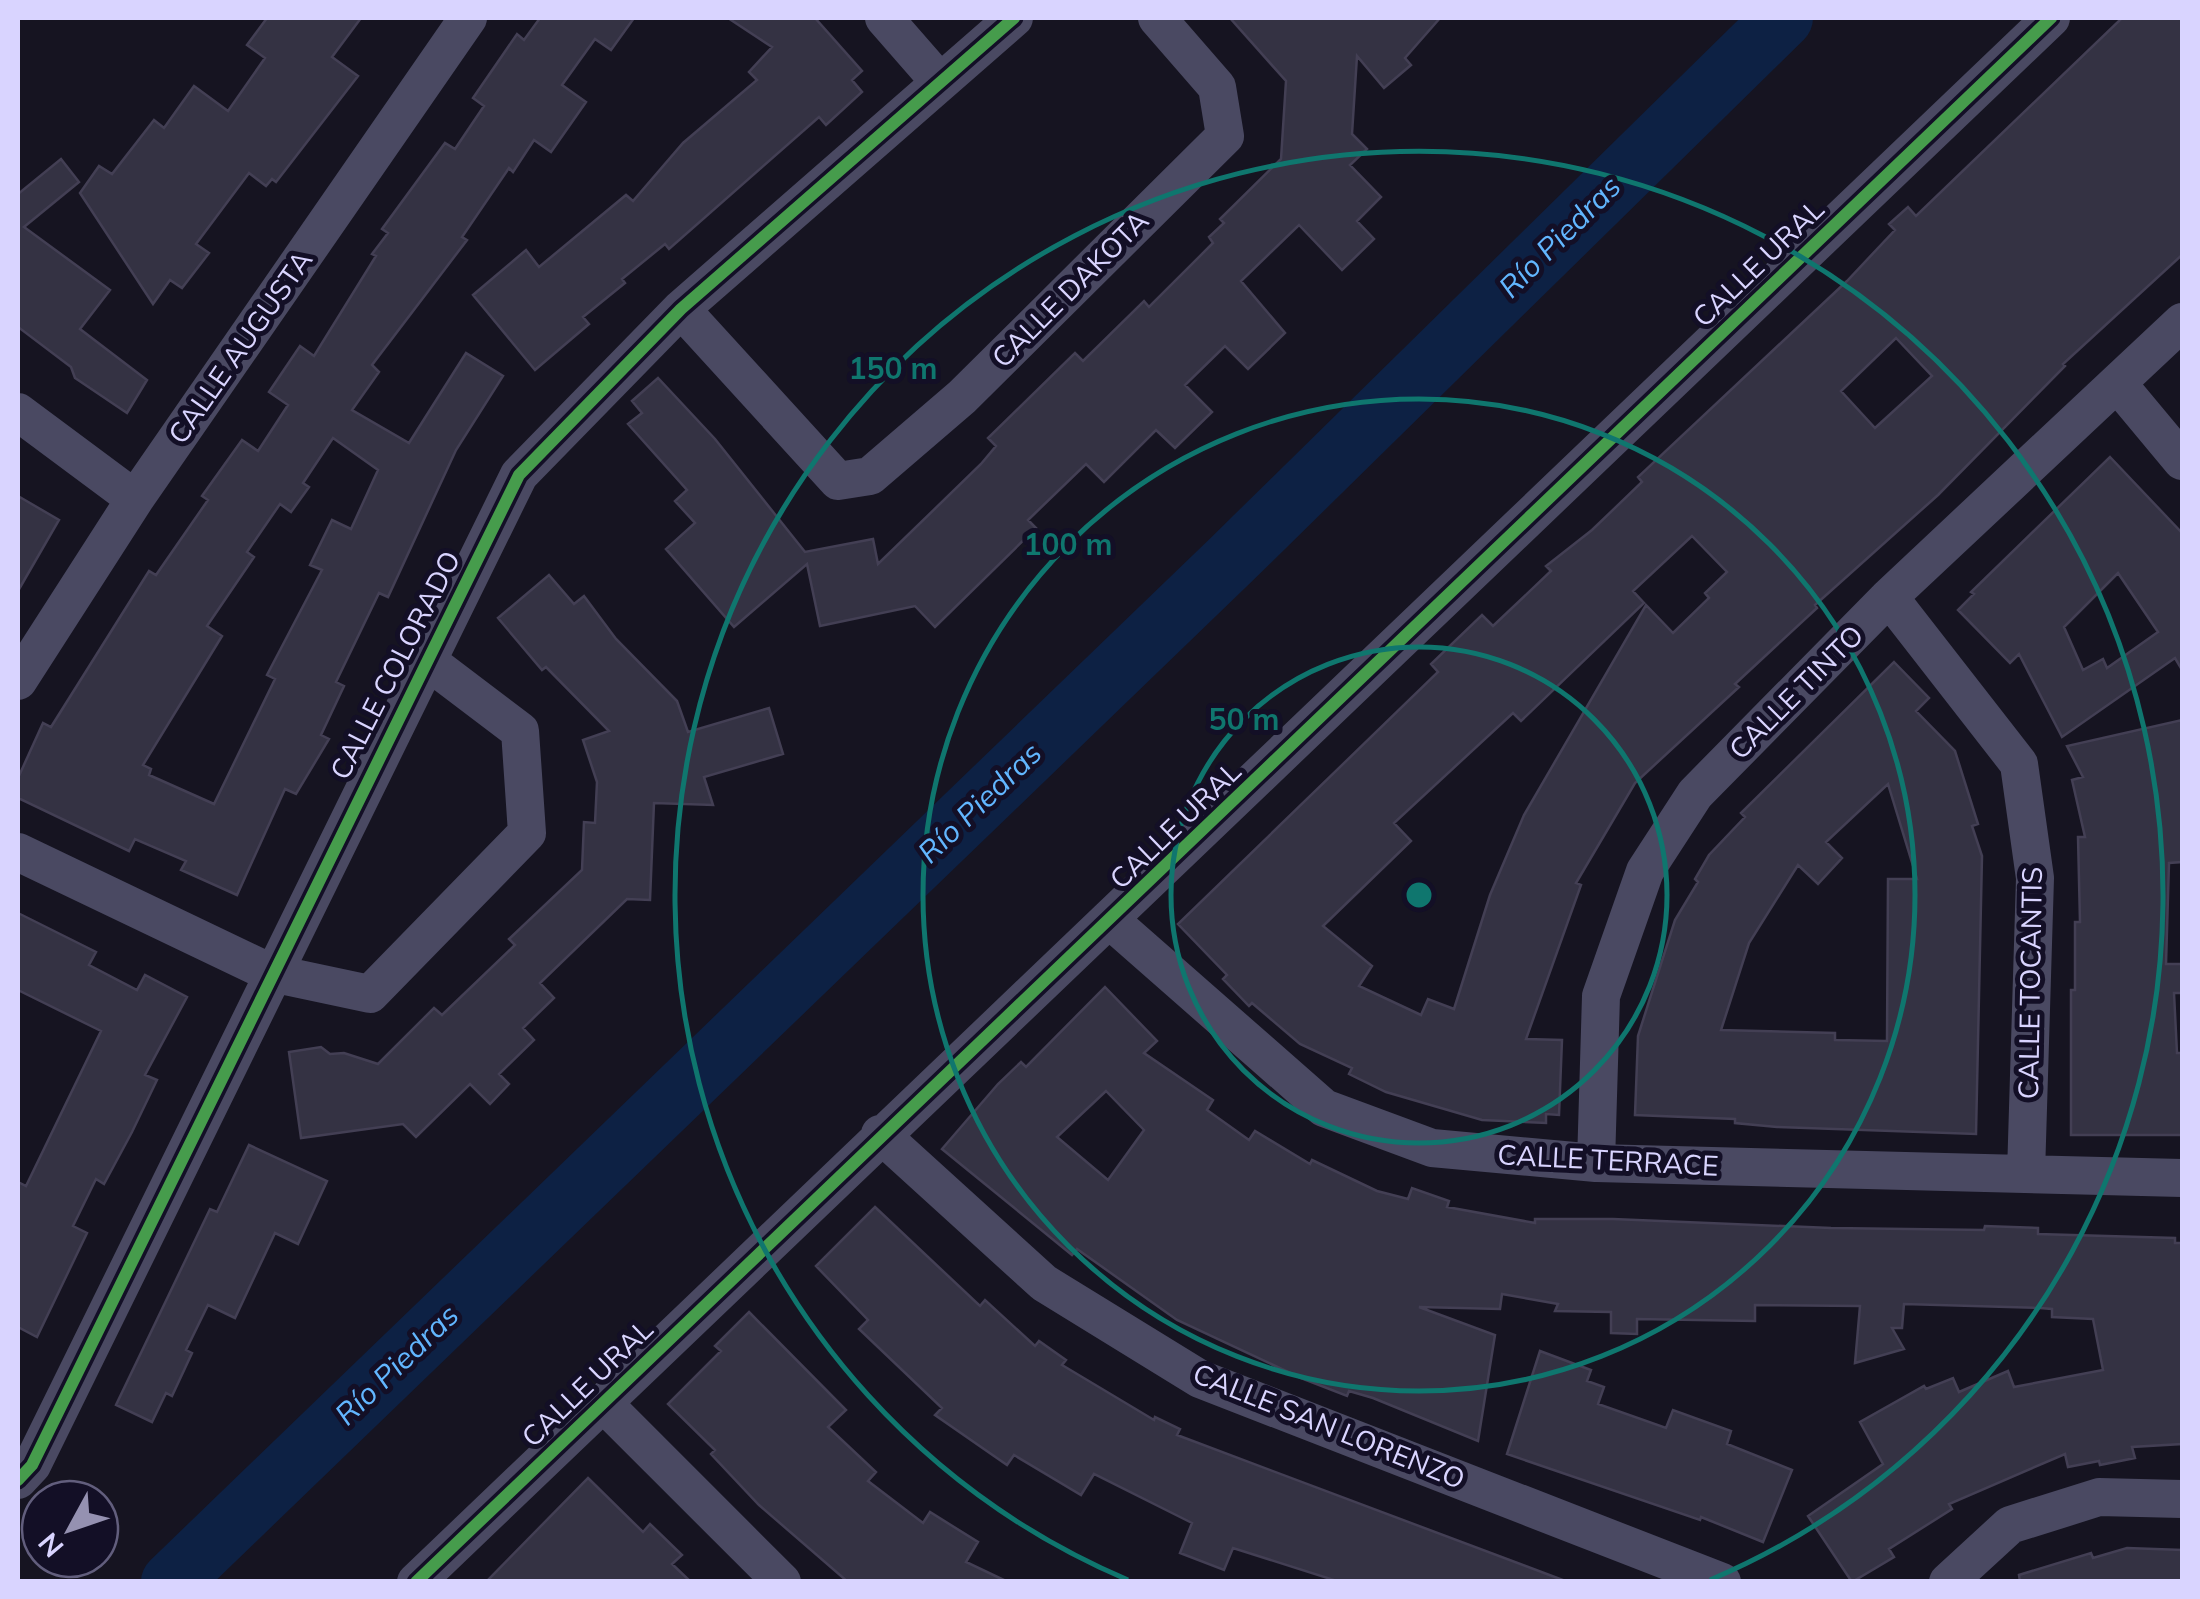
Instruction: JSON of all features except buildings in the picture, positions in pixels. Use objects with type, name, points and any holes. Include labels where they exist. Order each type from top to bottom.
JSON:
[{"type":"street","name":"CALLE AUGUSTA","points":[[18,680],[134,498],[468,18]]},
{"type":"street","points":[[884,18],[939,81]]},
{"type":"street","name":"CALLE COLORADO","points":[[18,1480],[32,1465],[518,475],[681,310],[1014,18]]},
{"type":"street","name":"CALLE DAKOTA","points":[[681,310],[838,481],[870,476],[962,397],[1225,136],[1217,87],[1157,18]]},
{"type":"street","name":"CALLE URAL","points":[[416,1582],[880,1134],[1111,922],[2051,18]]},
{"type":"street","name":"CALLE TINTO","points":[[1596,1163],[1601,996],[1645,872],[1695,794],[1890,597],[2182,322]]},
{"type":"street","points":[[2117,384],[2182,461]]},
{"type":"street","points":[[18,412],[134,498]]},
{"type":"street","name":"CALLE TOCANTIS","points":[[1890,597],[2019,764],[2034,878],[2026,1174]]},
{"type":"street","points":[[18,852],[271,974],[370,994],[527,833],[520,731],[425,659]]},
{"type":"street","name":"CALLE TERRACE","points":[[1111,922],[1324,1108],[1432,1148],[1596,1163],[2182,1178]]},
{"type":"street","name":"CALLE SAN LORENZO","points":[[880,1134],[1044,1283],[1200,1379],[1722,1582]]},
{"type":"street","points":[[603,1403],[782,1582]]},
{"type":"street","points":[[1948,1582],[2010,1525],[2099,1497],[2182,1499]]},
{"type":"waterway","name":"Río Piedras","points":[[171,1582],[1233,558],[1783,18]]},
{"type":"cycle path","points":[[18,1480],[32,1465],[519,475],[681,309],[1014,18]]},
{"type":"cycle path","points":[[416,1582],[2051,18]]}]
